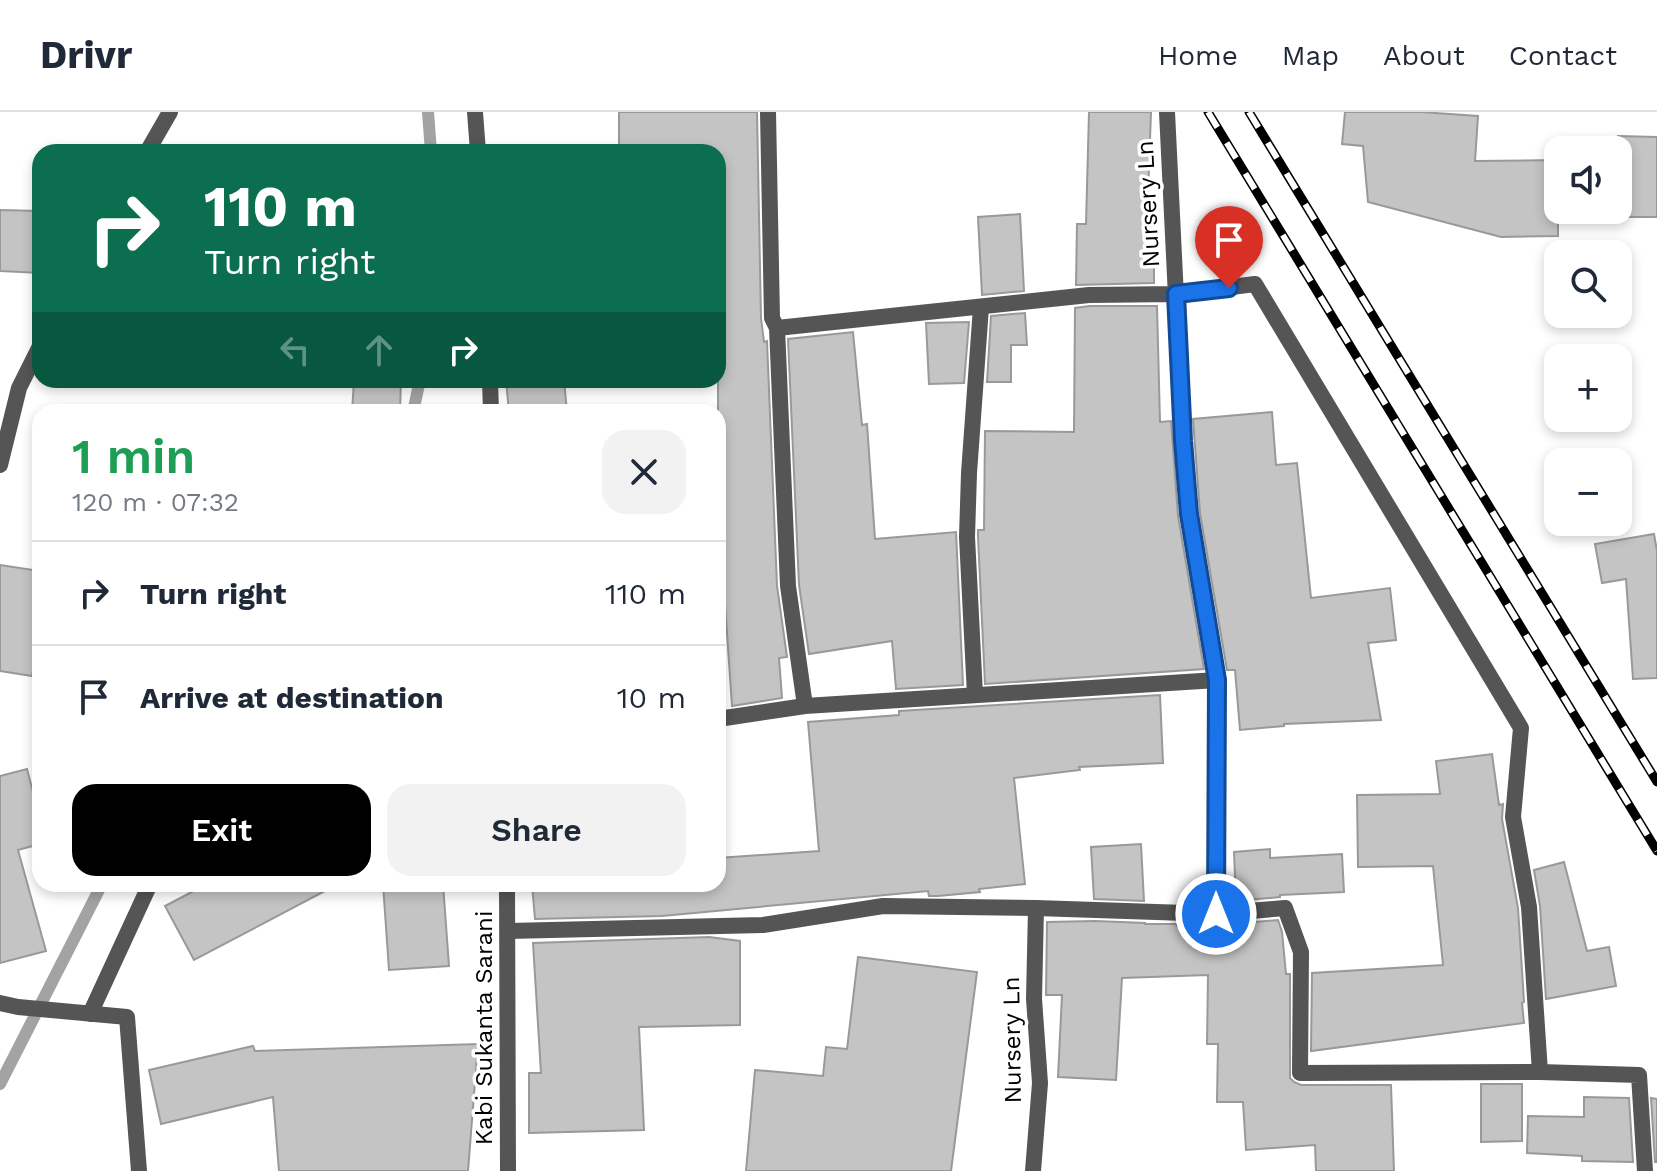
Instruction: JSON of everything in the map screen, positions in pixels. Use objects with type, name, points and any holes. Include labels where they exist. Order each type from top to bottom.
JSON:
[{"type":"street","points":[[152,144],[170,112]]},
{"type":"street","points":[[475,112],[477,144]]},
{"type":"street","points":[[768,112],[772,318],[777,328],[788,586],[805,706]]},
{"type":"street","name":"Nursery Ln","points":[[1167,112],[1189,514],[1217,680],[1216,914]]},
{"type":"street","points":[[777,328],[1089,295],[1176,294],[1255,284],[1521,728],[1513,817],[1529,907],[1540,1072]]},
{"type":"street","points":[[975,695],[967,537],[981,307]]},
{"type":"street","points":[[0,465],[19,388],[32,362]]},
{"type":"street","points":[[726,718],[805,706],[1217,680]]},
{"type":"street","points":[[90,1014],[146,892]]},
{"type":"street","name":"Kabi Sukanta Sarani","points":[[507,892],[508,1171]]},
{"type":"street","points":[[508,931],[763,925],[883,906],[1216,914],[1285,908],[1301,952],[1300,1073],[1540,1072],[1639,1075],[1645,1171]]},
{"type":"street","name":"Nursery Ln","points":[[1033,1171],[1040,1083],[1034,999],[1036,908]]},
{"type":"street","points":[[0,1003],[127,1017],[139,1171]]},
{"type":"building","points":[[619,112],[757,112],[761,318],[764,342],[767,341],[777,586],[787,657],[779,658],[782,698],[732,706],[726,618],[726,404],[718,404],[718,388],[726,388],[726,144],[619,144]]},
{"type":"building","points":[[1089,112],[1151,112],[1147,224],[1154,224],[1154,283],[1076,285],[1077,224],[1086,224]]},
{"type":"building","points":[[1345,112],[1478,116],[1475,161],[1544,160],[1544,224],[1558,224],[1558,236],[1501,237],[1368,202],[1363,146],[1342,144]]},
{"type":"building","points":[[1632,136],[1657,137],[1657,217],[1632,217]]},
{"type":"building","points":[[0,210],[32,211],[32,273],[0,271]]},
{"type":"building","points":[[1020,214],[1024,291],[982,295],[978,217]]},
{"type":"building","points":[[1157,306],[1160,422],[1171,421],[1178,516],[1204,669],[985,684],[978,530],[984,530],[985,431],[1074,432],[1075,308]]},
{"type":"building","points":[[1025,313],[1027,345],[1011,345],[1011,382],[987,382],[991,316]]},
{"type":"building","points":[[969,322],[964,383],[929,384],[926,323]]},
{"type":"building","points":[[853,332],[862,425],[867,424],[875,539],[956,532],[963,685],[896,689],[892,641],[809,654],[799,585],[788,339]]},
{"type":"building","points":[[354,388],[401,388],[400,404],[352,404]]},
{"type":"building","points":[[507,388],[565,388],[566,404],[508,404]]},
{"type":"building","points":[[1272,412],[1276,465],[1297,463],[1311,598],[1390,588],[1396,640],[1368,643],[1381,720],[1284,724],[1240,730],[1235,670],[1227,670],[1200,513],[1193,419]]},
{"type":"building","points":[[1654,534],[1657,551],[1657,678],[1633,679],[1626,579],[1602,583],[1595,544]]},
{"type":"building","points":[[0,565],[32,570],[32,676],[0,671]]},
{"type":"building","points":[[1160,695],[1163,763],[1079,767],[1080,770],[1014,778],[1025,884],[938,896],[929,896],[928,891],[662,916],[535,919],[533,892],[726,892],[726,857],[819,851],[808,722],[899,715],[899,711]]},
{"type":"building","points":[[1492,754],[1499,805],[1503,804],[1502,819],[1518,908],[1524,1023],[1311,1051],[1312,973],[1443,965],[1433,866],[1358,867],[1357,795],[1440,794],[1436,761]]},
{"type":"building","points":[[27,769],[32,788],[32,846],[18,850],[46,951],[0,963],[0,776]]},
{"type":"building","points":[[1141,844],[1144,901],[1094,899],[1091,847]]},
{"type":"building","points":[[1270,849],[1270,858],[1342,854],[1344,892],[1236,901],[1234,852]]},
{"type":"building","points":[[1564,862],[1587,951],[1609,947],[1616,986],[1546,999],[1540,906],[1534,870]]},
{"type":"building","points":[[192,892],[323,892],[194,960],[165,906]]},
{"type":"building","points":[[384,892],[444,892],[449,966],[389,970]]},
{"type":"building","points":[[1278,920],[1286,974],[1290,974],[1290,1078],[1301,1085],[1391,1085],[1394,1171],[1316,1171],[1315,1145],[1246,1150],[1243,1102],[1217,1102],[1218,1044],[1207,1044],[1208,975],[1122,978],[1116,1080],[1058,1077],[1062,995],[1046,995],[1047,922],[1095,921],[1177,926]]},
{"type":"building","points":[[709,937],[740,941],[740,1025],[639,1027],[644,1130],[529,1133],[529,1073],[541,1073],[533,943]]},
{"type":"building","points":[[858,957],[977,972],[951,1171],[746,1171],[755,1070],[823,1076],[826,1047],[847,1049]]},
{"type":"building","points":[[478,1044],[468,1171],[279,1171],[273,1097],[161,1124],[149,1070],[253,1046],[255,1051]]},
{"type":"building","points":[[1481,1084],[1522,1084],[1522,1141],[1481,1142]]},
{"type":"building","points":[[1584,1097],[1629,1098],[1633,1162],[1582,1161],[1582,1156],[1527,1153],[1528,1116],[1584,1117]]},
{"type":"building","points":[[1651,1098],[1657,1099],[1657,1162],[1655,1162]]},
{"type":"waterway","points":[[428,112],[430,144]]},
{"type":"waterway","points":[[415,404],[418,388]]},
{"type":"waterway","points":[[0,1084],[98,892]]},
{"type":"railway","points":[[1208,112],[1657,851]]},
{"type":"railway","points":[[1249,112],[1657,782]]},
{"type":"route","points":[[1216,914],[1217,680],[1189,514],[1176,294],[1229,288]]}]
